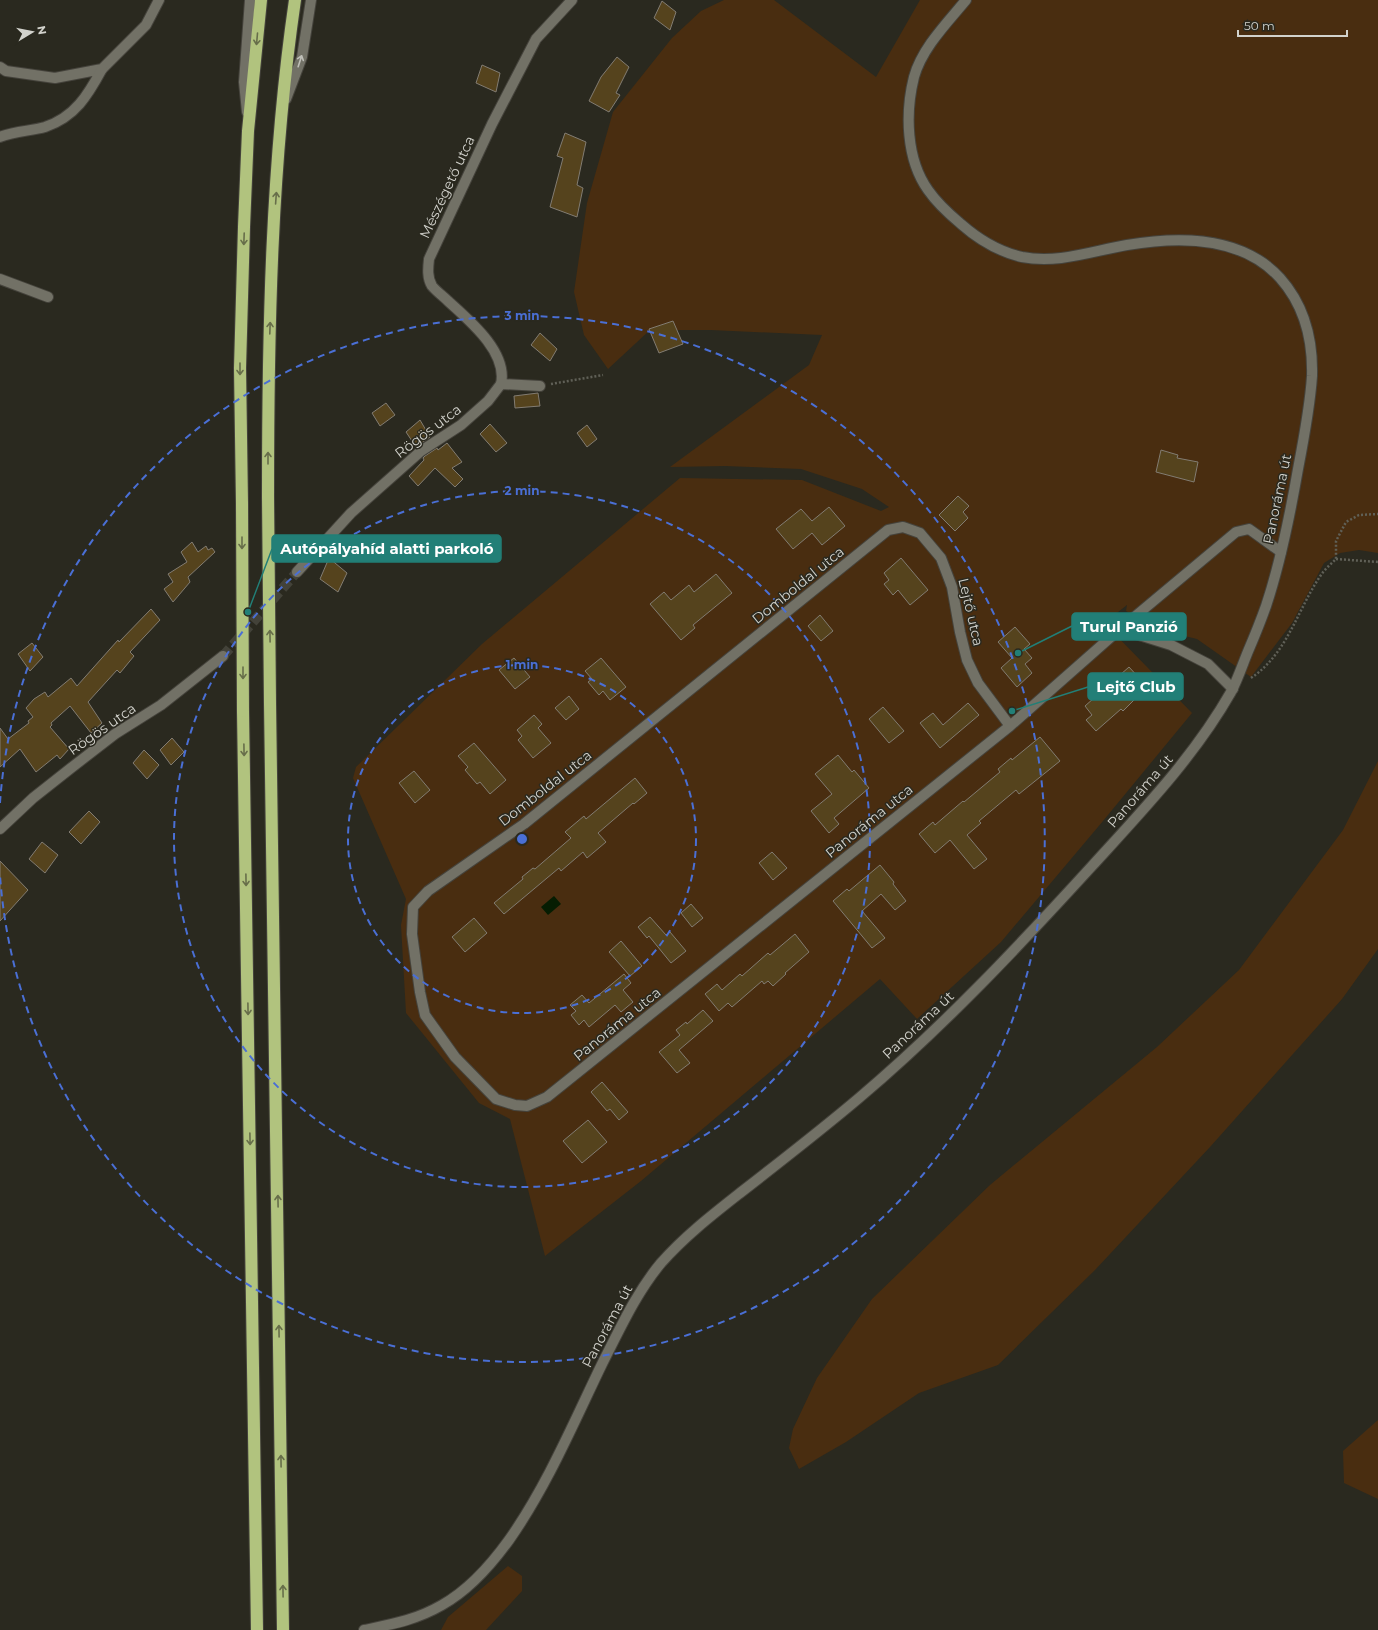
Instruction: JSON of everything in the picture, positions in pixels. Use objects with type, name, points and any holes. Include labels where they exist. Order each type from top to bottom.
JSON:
[{"type":"highway","points":[[258,1630],[243,710],[240,368],[248,130],[260,0]]},
{"type":"highway","points":[[284,1630],[270,703],[268,388],[272,263],[282,110],[295,0]]},
{"type":"street","points":[[0,137],[46,126],[69,116],[88,94],[102,69],[146,25],[159,0]]},
{"type":"street","points":[[248,130],[244,82],[250,0]]},
{"type":"street","points":[[282,110],[302,57],[311,0]]},
{"type":"street","name":"Mészégető utca","points":[[501,384],[503,376],[501,365],[494,352],[477,328],[432,285],[428,273],[430,259],[492,124],[536,39],[572,0]]},
{"type":"street","name":"Panoráma út","points":[[364,1630],[411,1620],[447,1603],[474,1581],[492,1562],[522,1522],[541,1489],[632,1304],[658,1267],[687,1236],[883,1078],[978,988],[1031,934],[1169,781],[1195,747],[1233,690],[1266,606],[1286,532],[1308,416],[1312,372],[1310,342],[1304,316],[1291,290],[1272,269],[1252,255],[1229,246],[1197,241],[1164,241],[1130,245],[1070,257],[1046,259],[1022,256],[997,249],[970,232],[949,214],[927,188],[915,165],[910,142],[909,108],[915,72],[933,41],[966,0]]},
{"type":"street","points":[[0,67],[6,71],[55,78],[102,69]]},
{"type":"street","points":[[0,279],[48,297]]},
{"type":"street","points":[[501,384],[540,386]]},
{"type":"street","name":"Rögös utca","points":[[297,572],[351,513],[421,451],[461,425],[488,401],[501,384]]},
{"type":"street","name":"Lejtő utca","points":[[888,530],[903,527],[920,533],[941,558],[952,587],[960,632],[967,660],[978,683],[1010,726]]},
{"type":"street","name":"Panoráma utca","points":[[527,1106],[547,1097],[1010,726],[1120,629],[1236,532],[1248,529],[1281,552]]},
{"type":"street","name":"Domboldal utca","points":[[527,1106],[515,1106],[496,1098],[455,1057],[426,1015],[420,992],[412,934],[414,907],[428,891],[524,824],[888,530]]},
{"type":"street","points":[[1120,629],[1171,645],[1208,664],[1233,690]]},
{"type":"street","name":"Rögös utca","points":[[0,829],[33,798],[71,768],[115,734],[161,705],[222,656]]},
{"type":"path","points":[[540,386],[603,375]]},
{"type":"path","points":[[1233,690],[1261,671],[1282,646],[1311,590],[1322,573],[1336,559],[1336,541],[1346,522],[1359,515],[1378,514]]},
{"type":"path","points":[[1336,559],[1378,562]]},
{"type":"shaded area","points":[[724,0],[774,0],[876,77],[920,0],[1378,0],[1378,553],[1359,550],[1340,553],[1324,563],[1292,623],[1251,677],[1197,639],[1164,631],[1126,611],[1127,605],[1104,623],[1192,713],[1001,942],[917,1019],[880,979],[641,1181],[545,1256],[510,1119],[479,1103],[406,1013],[401,925],[406,899],[353,778],[356,767],[482,644],[680,478],[802,480],[881,511],[889,507],[862,489],[801,469],[725,466],[670,467],[809,365],[822,335],[711,330],[650,330],[608,369],[584,335],[574,292],[587,203],[613,112],[672,38],[701,11]]},
{"type":"shaded area","points":[[1378,761],[1378,949],[1342,999],[1210,1147],[1095,1270],[998,1365],[919,1393],[846,1442],[799,1469],[789,1448],[793,1429],[817,1378],[872,1299],[990,1185],[1157,1047],[1239,970],[1343,830]]},
{"type":"shaded area","points":[[554,896],[561,904],[548,915],[541,907]]},
{"type":"shaded area","points":[[1378,1420],[1378,1499],[1344,1483],[1343,1451]]},
{"type":"shaded area","points":[[508,1566],[522,1576],[522,1591],[486,1630],[441,1630],[448,1617]]},
{"type":"building","points":[[662,1],[676,12],[670,30],[654,18]]},
{"type":"building","points":[[617,57],[629,67],[616,93],[620,95],[609,112],[589,101],[601,77]]},
{"type":"building","points":[[482,65],[500,73],[496,92],[476,83]]},
{"type":"building","points":[[565,133],[586,142],[577,185],[583,188],[577,217],[550,207],[563,158],[557,156]]},
{"type":"building","points":[[673,321],[683,344],[659,353],[649,329]]},
{"type":"building","points":[[540,333],[557,349],[550,361],[531,345]]},
{"type":"building","points":[[538,393],[540,406],[515,408],[514,396]]},
{"type":"building","points":[[386,403],[395,415],[380,426],[372,413]]},
{"type":"building","points":[[420,420],[430,437],[416,447],[406,432]]},
{"type":"building","points":[[490,424],[507,443],[496,452],[480,434]]},
{"type":"building","points":[[587,425],[597,439],[587,447],[577,433]]},
{"type":"building","points":[[447,443],[462,462],[452,468],[463,479],[455,487],[435,468],[418,486],[409,476],[424,460],[423,458],[425,456],[437,448],[438,450]]},
{"type":"building","points":[[1161,450],[1178,455],[1177,458],[1198,462],[1194,482],[1156,472]]},
{"type":"building","points":[[958,496],[969,506],[963,512],[968,518],[955,531],[939,515]]},
{"type":"building","points":[[829,507],[845,526],[822,545],[812,533],[793,549],[776,529],[801,509],[812,521]]},
{"type":"building","points":[[192,542],[198,552],[206,546],[208,550],[212,548],[215,552],[188,577],[190,582],[173,602],[164,589],[173,582],[168,574],[187,562],[181,552]]},
{"type":"building","points":[[329,558],[347,573],[338,592],[320,579]]},
{"type":"building","points":[[901,558],[928,590],[910,605],[898,590],[893,595],[884,584],[889,580],[884,573]]},
{"type":"building","points":[[716,574],[732,593],[693,625],[695,628],[681,640],[650,604],[664,592],[671,600],[689,585],[694,592]]},
{"type":"building","points":[[151,609],[160,620],[130,652],[134,656],[120,673],[117,670],[88,702],[102,723],[91,733],[70,706],[51,723],[52,725],[50,727],[69,749],[60,759],[57,755],[36,772],[20,749],[0,767],[0,728],[8,739],[29,723],[28,721],[33,717],[26,708],[34,699],[45,692],[48,697],[71,678],[77,686],[118,640],[119,642]]},
{"type":"building","points":[[820,615],[833,631],[821,641],[808,626]]},
{"type":"building","points":[[1015,627],[1030,644],[1024,649],[1032,658],[1025,664],[1032,673],[1017,687],[1001,668],[1012,658],[998,642]]},
{"type":"building","points":[[32,643],[43,657],[30,671],[18,654]]},
{"type":"building","points":[[514,658],[530,677],[515,689],[499,670]]},
{"type":"building","points":[[601,658],[626,687],[610,700],[603,691],[599,695],[588,682],[592,679],[585,671]]},
{"type":"building","points":[[1129,667],[1140,679],[1127,690],[1135,699],[1123,711],[1121,709],[1096,731],[1086,720],[1092,715],[1085,706]]},
{"type":"building","points":[[569,696],[579,709],[566,720],[555,708]]},
{"type":"building","points":[[968,703],[979,715],[940,748],[920,723],[933,713],[943,725]]},
{"type":"building","points":[[883,707],[904,731],[889,743],[869,719]]},
{"type":"building","points":[[534,715],[542,724],[538,728],[551,743],[533,758],[518,740],[522,736],[517,730]]},
{"type":"building","points":[[1040,737],[1060,761],[1019,794],[1016,790],[979,821],[981,823],[967,835],[987,859],[974,869],[950,840],[935,853],[919,834],[933,822],[935,825],[963,801],[964,802],[1000,772],[998,769],[1011,758],[1012,760]]},
{"type":"building","points":[[172,738],[184,752],[171,765],[160,750]]},
{"type":"building","points":[[474,743],[506,780],[490,794],[480,782],[477,784],[465,770],[468,767],[458,756]]},
{"type":"building","points":[[144,750],[159,765],[147,779],[133,763]]},
{"type":"building","points":[[838,755],[852,772],[854,770],[869,788],[834,818],[839,824],[829,833],[811,811],[832,794],[815,774]]},
{"type":"building","points":[[414,771],[430,790],[415,803],[399,783]]},
{"type":"building","points":[[635,778],[647,793],[598,833],[606,842],[587,858],[583,852],[561,871],[559,868],[504,914],[494,903],[523,879],[522,877],[533,868],[535,869],[571,838],[565,832],[584,816],[586,819]]},
{"type":"building","points":[[89,811],[100,822],[81,844],[69,832]]},
{"type":"building","points":[[42,842],[58,855],[45,873],[29,859]]},
{"type":"building","points":[[772,852],[787,868],[773,880],[759,863]]},
{"type":"building","points":[[0,861],[28,890],[0,921]]},
{"type":"building","points":[[880,865],[894,882],[893,884],[906,901],[895,910],[881,894],[862,911],[885,938],[872,948],[833,901],[847,889],[849,891]]},
{"type":"building","points":[[691,904],[703,918],[692,927],[681,913]]},
{"type":"building","points":[[650,917],[666,935],[670,932],[686,951],[671,963],[649,936],[647,938],[638,927]]},
{"type":"building","points":[[474,918],[487,933],[465,952],[452,937]]},
{"type":"building","points":[[795,934],[809,952],[785,973],[786,974],[773,986],[768,981],[764,984],[762,981],[732,1007],[728,1003],[719,1011],[705,994],[717,984],[722,990],[740,974],[742,976],[768,953],[770,955]]},
{"type":"building","points":[[621,941],[642,966],[630,976],[609,952]]},
{"type":"building","points":[[624,974],[631,983],[623,990],[633,1002],[621,1012],[615,1005],[589,1027],[584,1020],[579,1025],[571,1015],[576,1011],[570,1005],[582,995],[589,1003]]},
{"type":"building","points":[[703,1010],[713,1021],[679,1050],[690,1063],[677,1073],[659,1052],[680,1035],[676,1030],[686,1022],[687,1024]]},
{"type":"building","points":[[602,1082],[628,1112],[619,1120],[610,1109],[607,1111],[591,1092]]},
{"type":"building","points":[[588,1120],[607,1142],[582,1163],[563,1141]]},
{"type":"tunnel","points":[[223,656],[297,572]]},
{"type":"place","name":"Autópályahíd alatti parkoló","points":[[248,612]]},
{"type":"place","name":"Turul Panzió","points":[[1018,653]]},
{"type":"place","name":"Lejtő Club","points":[[1012,711]]}]
